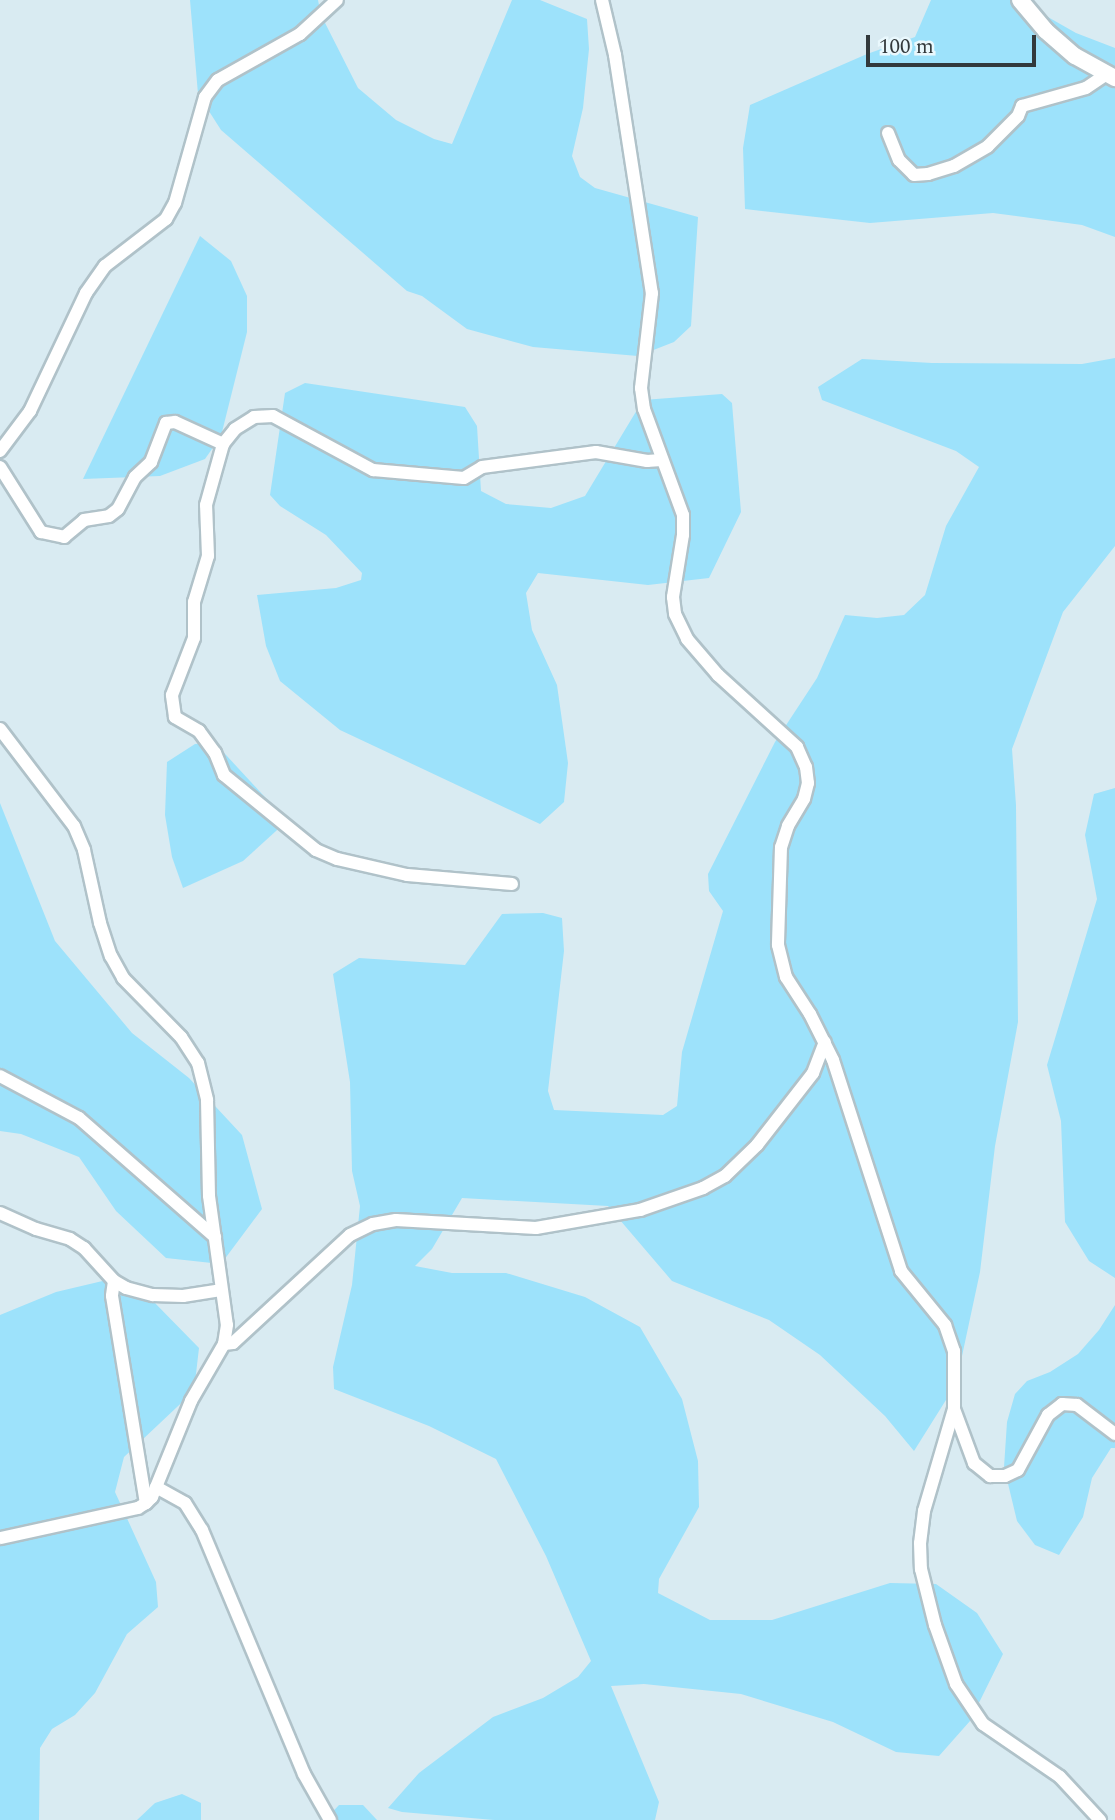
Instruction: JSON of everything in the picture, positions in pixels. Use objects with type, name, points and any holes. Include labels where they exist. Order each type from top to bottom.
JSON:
[{"type":"main road","points":[[1020,0],[1046,31],[1075,56],[1111,76]]},
{"type":"street","points":[[0,451],[30,411],[92,284],[105,266],[166,219],[175,203],[189,144],[205,97],[218,80],[300,34],[337,0]]},
{"type":"street","points":[[602,0],[615,55],[652,293],[641,388],[644,410],[683,515],[683,535],[673,597],[675,614],[687,639],[718,676],[797,747],[806,767],[808,783],[804,799],[788,826],[781,847],[778,945],[786,977],[825,1042],[901,1271],[945,1325],[954,1351],[954,1409],[924,1511],[920,1543],[921,1569],[956,1684],[983,1724],[1060,1777],[1100,1820]]},
{"type":"street","points":[[888,133],[899,160],[914,175],[928,174],[954,166],[988,146],[1018,116],[1022,106],[1086,88],[1111,76]]},
{"type":"street","points":[[512,884],[407,875],[337,859],[316,850],[224,775],[215,753],[199,731],[174,718],[172,695],[194,638],[194,602],[208,556],[206,505],[223,444],[235,429],[254,416],[273,416],[373,471],[464,478],[482,467],[596,452],[647,461],[661,460]]},
{"type":"street","points":[[0,467],[41,532],[64,537],[84,520],[109,516],[118,509],[135,477],[151,462],[166,423],[175,422],[223,444]]},
{"type":"street","points":[[0,729],[74,826],[84,850],[100,923],[111,956],[124,978],[181,1037],[198,1063],[207,1100],[206,1157],[227,1325],[224,1344],[191,1401],[156,1487],[146,1503],[138,1508],[0,1538]]},
{"type":"street","points":[[224,1344],[233,1343],[350,1235],[373,1224],[396,1220],[536,1228],[640,1210],[703,1188],[725,1175],[757,1145],[813,1073],[825,1042]]},
{"type":"street","points":[[0,1076],[79,1118],[215,1237]]},
{"type":"street","points":[[3,1218],[70,1238],[84,1248],[114,1282],[153,1295],[183,1296],[221,1290]]},
{"type":"street","points":[[114,1282],[112,1296],[146,1503]]},
{"type":"street","points":[[954,1409],[974,1463],[990,1476],[1005,1476],[1018,1470],[1048,1415],[1062,1404],[1077,1405],[1115,1434]]},
{"type":"street","points":[[156,1487],[185,1503],[202,1530],[304,1774],[330,1820]]},
{"type":"shaded area","points":[[190,0],[318,0],[321,15],[358,88],[396,120],[434,139],[452,144],[512,0],[540,0],[587,19],[589,49],[583,108],[572,156],[580,177],[595,188],[698,217],[691,326],[674,342],[638,356],[533,347],[467,329],[422,296],[407,291],[221,130],[198,94]]},
{"type":"shaded area","points":[[931,0],[1018,0],[1076,33],[1115,48],[1115,237],[1082,225],[993,213],[870,223],[745,209],[743,148],[750,105],[867,54],[915,37]]},
{"type":"shaded area","points":[[200,236],[231,261],[247,296],[247,332],[221,436],[205,459],[160,476],[83,479]]},
{"type":"shaded area","points":[[1115,358],[1115,546],[1063,612],[1012,749],[1016,805],[1018,1022],[995,1146],[980,1272],[956,1384],[914,1451],[885,1416],[820,1355],[769,1320],[672,1281],[608,1206],[462,1198],[432,1249],[415,1266],[452,1273],[506,1273],[585,1297],[640,1327],[682,1399],[698,1461],[699,1507],[659,1579],[658,1593],[710,1620],[772,1620],[890,1583],[936,1584],[977,1613],[1003,1654],[970,1721],[939,1756],[896,1752],[833,1722],[741,1694],[644,1684],[611,1686],[659,1802],[655,1820],[494,1820],[402,1812],[388,1808],[419,1773],[493,1717],[543,1698],[578,1677],[591,1661],[546,1556],[496,1459],[429,1426],[334,1389],[333,1367],[352,1285],[360,1206],[352,1171],[350,1082],[333,974],[359,958],[465,965],[502,914],[543,913],[562,918],[564,951],[548,1091],[554,1110],[663,1115],[677,1106],[682,1052],[723,911],[709,891],[708,874],[775,742],[817,678],[845,615],[877,618],[904,615],[925,595],[946,526],[979,467],[956,451],[822,400],[818,387],[862,359],[932,363],[1082,364]]},
{"type":"shaded area","points":[[305,383],[465,407],[477,426],[481,491],[506,504],[551,508],[585,496],[643,400],[722,394],[732,403],[741,512],[709,578],[648,585],[538,573],[526,593],[532,630],[557,685],[568,763],[564,802],[540,824],[340,730],[280,681],[266,646],[257,595],[336,588],[361,580],[362,573],[326,535],[280,506],[270,495],[285,393]]},
{"type":"shaded area","points":[[214,742],[287,821],[243,861],[183,888],[172,857],[165,815],[167,762],[195,744]]},
{"type":"shaded area","points":[[1115,788],[1115,1278],[1089,1261],[1065,1222],[1061,1121],[1047,1065],[1097,899],[1085,835],[1094,794]]},
{"type":"shaded area","points":[[0,803],[55,941],[132,1033],[189,1078],[242,1135],[262,1209],[221,1264],[166,1258],[116,1211],[79,1157],[21,1134],[0,1131]]},
{"type":"shaded area","points":[[111,1279],[151,1299],[199,1348],[194,1391],[124,1457],[115,1492],[156,1582],[158,1607],[127,1634],[95,1693],[75,1715],[52,1729],[40,1748],[39,1820],[0,1820],[0,1315],[56,1292]]},
{"type":"shaded area","points":[[1115,1305],[1115,1448],[1111,1448],[1092,1478],[1083,1517],[1059,1555],[1035,1545],[1017,1521],[1004,1467],[1007,1422],[1015,1394],[1027,1381],[1050,1372],[1078,1354],[1099,1330]]},
{"type":"shaded area","points":[[182,1794],[201,1803],[201,1820],[137,1820],[155,1803]]},
{"type":"shaded area","points":[[339,1805],[363,1805],[377,1820],[325,1820]]}]
